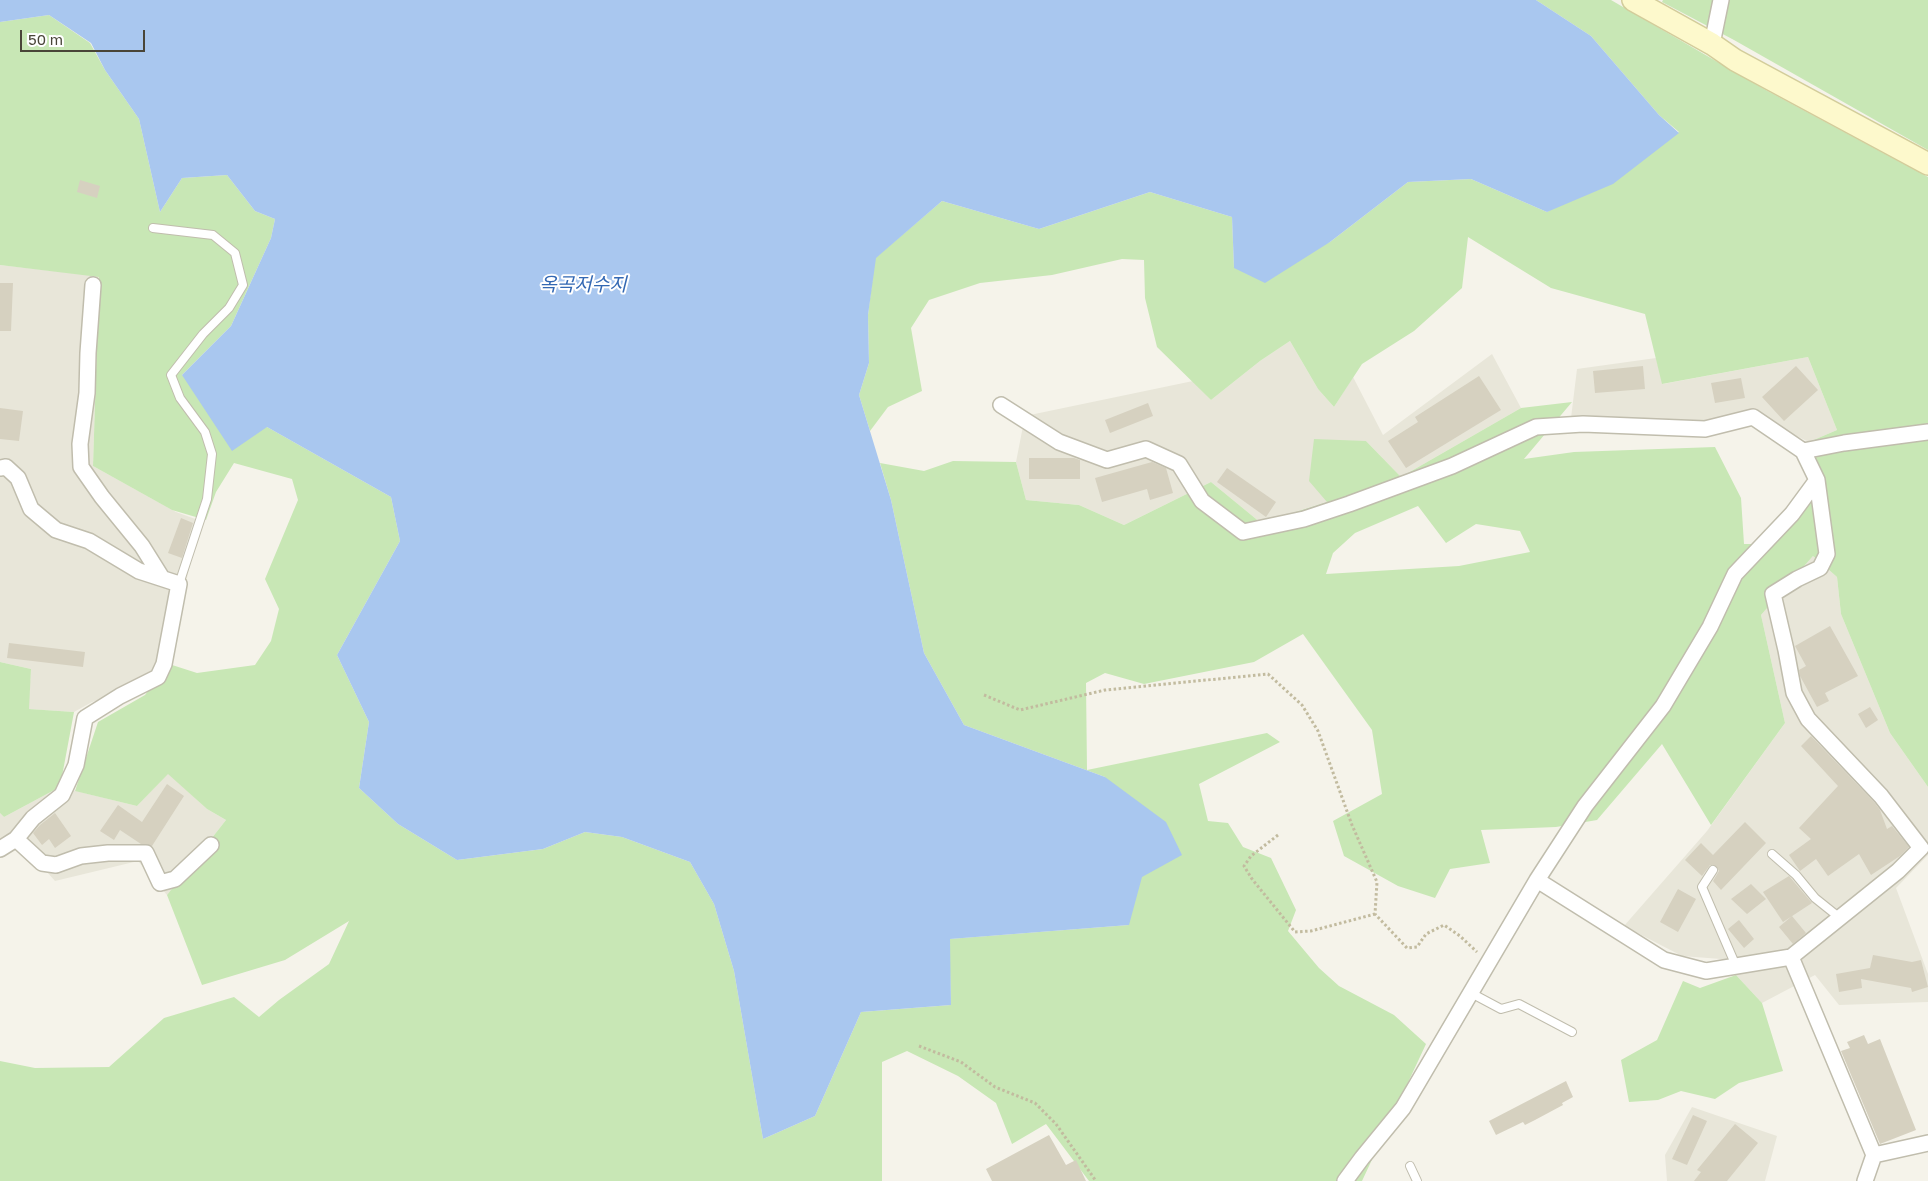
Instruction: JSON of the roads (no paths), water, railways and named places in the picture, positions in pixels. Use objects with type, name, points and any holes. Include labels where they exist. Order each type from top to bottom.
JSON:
[{"type":"street","points":[[1633,0],[1712,44],[1735,60],[1928,164]]},
{"type":"street","points":[[1712,44],[1721,0]]},
{"type":"street","points":[[93,285],[87,393],[80,444],[82,467],[102,497],[142,546],[162,578]]},
{"type":"street","points":[[1001,405],[1059,442],[1107,460],[1146,449],[1179,464],[1202,501],[1243,532],[1304,519],[1350,504],[1452,466],[1536,428],[1583,424],[1705,429],[1752,417],[1803,451],[1817,480],[1828,554],[1820,568],[1772,594],[1786,650],[1794,693],[1808,719],[1881,796],[1921,848],[1898,872],[1791,957],[1706,971],[1664,960],[1537,880]]},
{"type":"street","points":[[1803,451],[1844,443],[1928,432]]},
{"type":"street","points":[[0,468],[6,467],[18,478],[32,509],[56,530],[89,541],[139,571],[179,584],[164,664],[158,677],[120,696],[85,718],[76,765],[62,795],[33,818],[16,839],[0,849]]},
{"type":"street","points":[[1345,1181],[1403,1108],[1537,880],[1585,806],[1663,706],[1710,627],[1735,574],[1792,514],[1817,480]]},
{"type":"street","points":[[16,839],[42,863],[56,865],[81,856],[146,853],[160,883],[174,879],[211,845]]},
{"type":"street","points":[[1791,957],[1874,1155],[1865,1181]]},
{"type":"street","points":[[1874,1155],[1928,1143]]},
{"type":"lane","points":[[153,228],[213,235],[235,253],[244,285],[230,308],[203,334],[171,375],[180,398],[205,432],[212,454],[207,499],[179,584]]},
{"type":"lane","points":[[1772,854],[1796,874],[1816,898],[1840,918]]},
{"type":"lane","points":[[1713,870],[1702,887],[1736,966]]},
{"type":"lane","points":[[1471,993],[1501,1009],[1519,1004],[1572,1032]]},
{"type":"lane","points":[[1410,1166],[1417,1181]]},
{"type":"water","name":"옥곡저수지","points":[[0,0],[1536,0],[1591,36],[1659,115],[1679,133],[1613,184],[1547,212],[1471,179],[1408,182],[1330,242],[1265,283],[1234,268],[1232,217],[1150,192],[1039,229],[942,201],[876,258],[868,315],[869,363],[859,395],[891,500],[924,653],[964,725],[1105,777],[1166,822],[1182,855],[1142,877],[1129,925],[950,939],[951,1005],[861,1012],[815,1116],[763,1139],[734,971],[714,904],[690,862],[622,837],[585,832],[543,849],[457,860],[398,824],[359,788],[369,722],[337,655],[400,541],[391,497],[267,427],[232,451],[182,375],[231,326],[271,238],[275,219],[255,211],[227,175],[182,178],[160,212],[139,119],[105,70],[91,43],[49,15],[0,22]]}]
